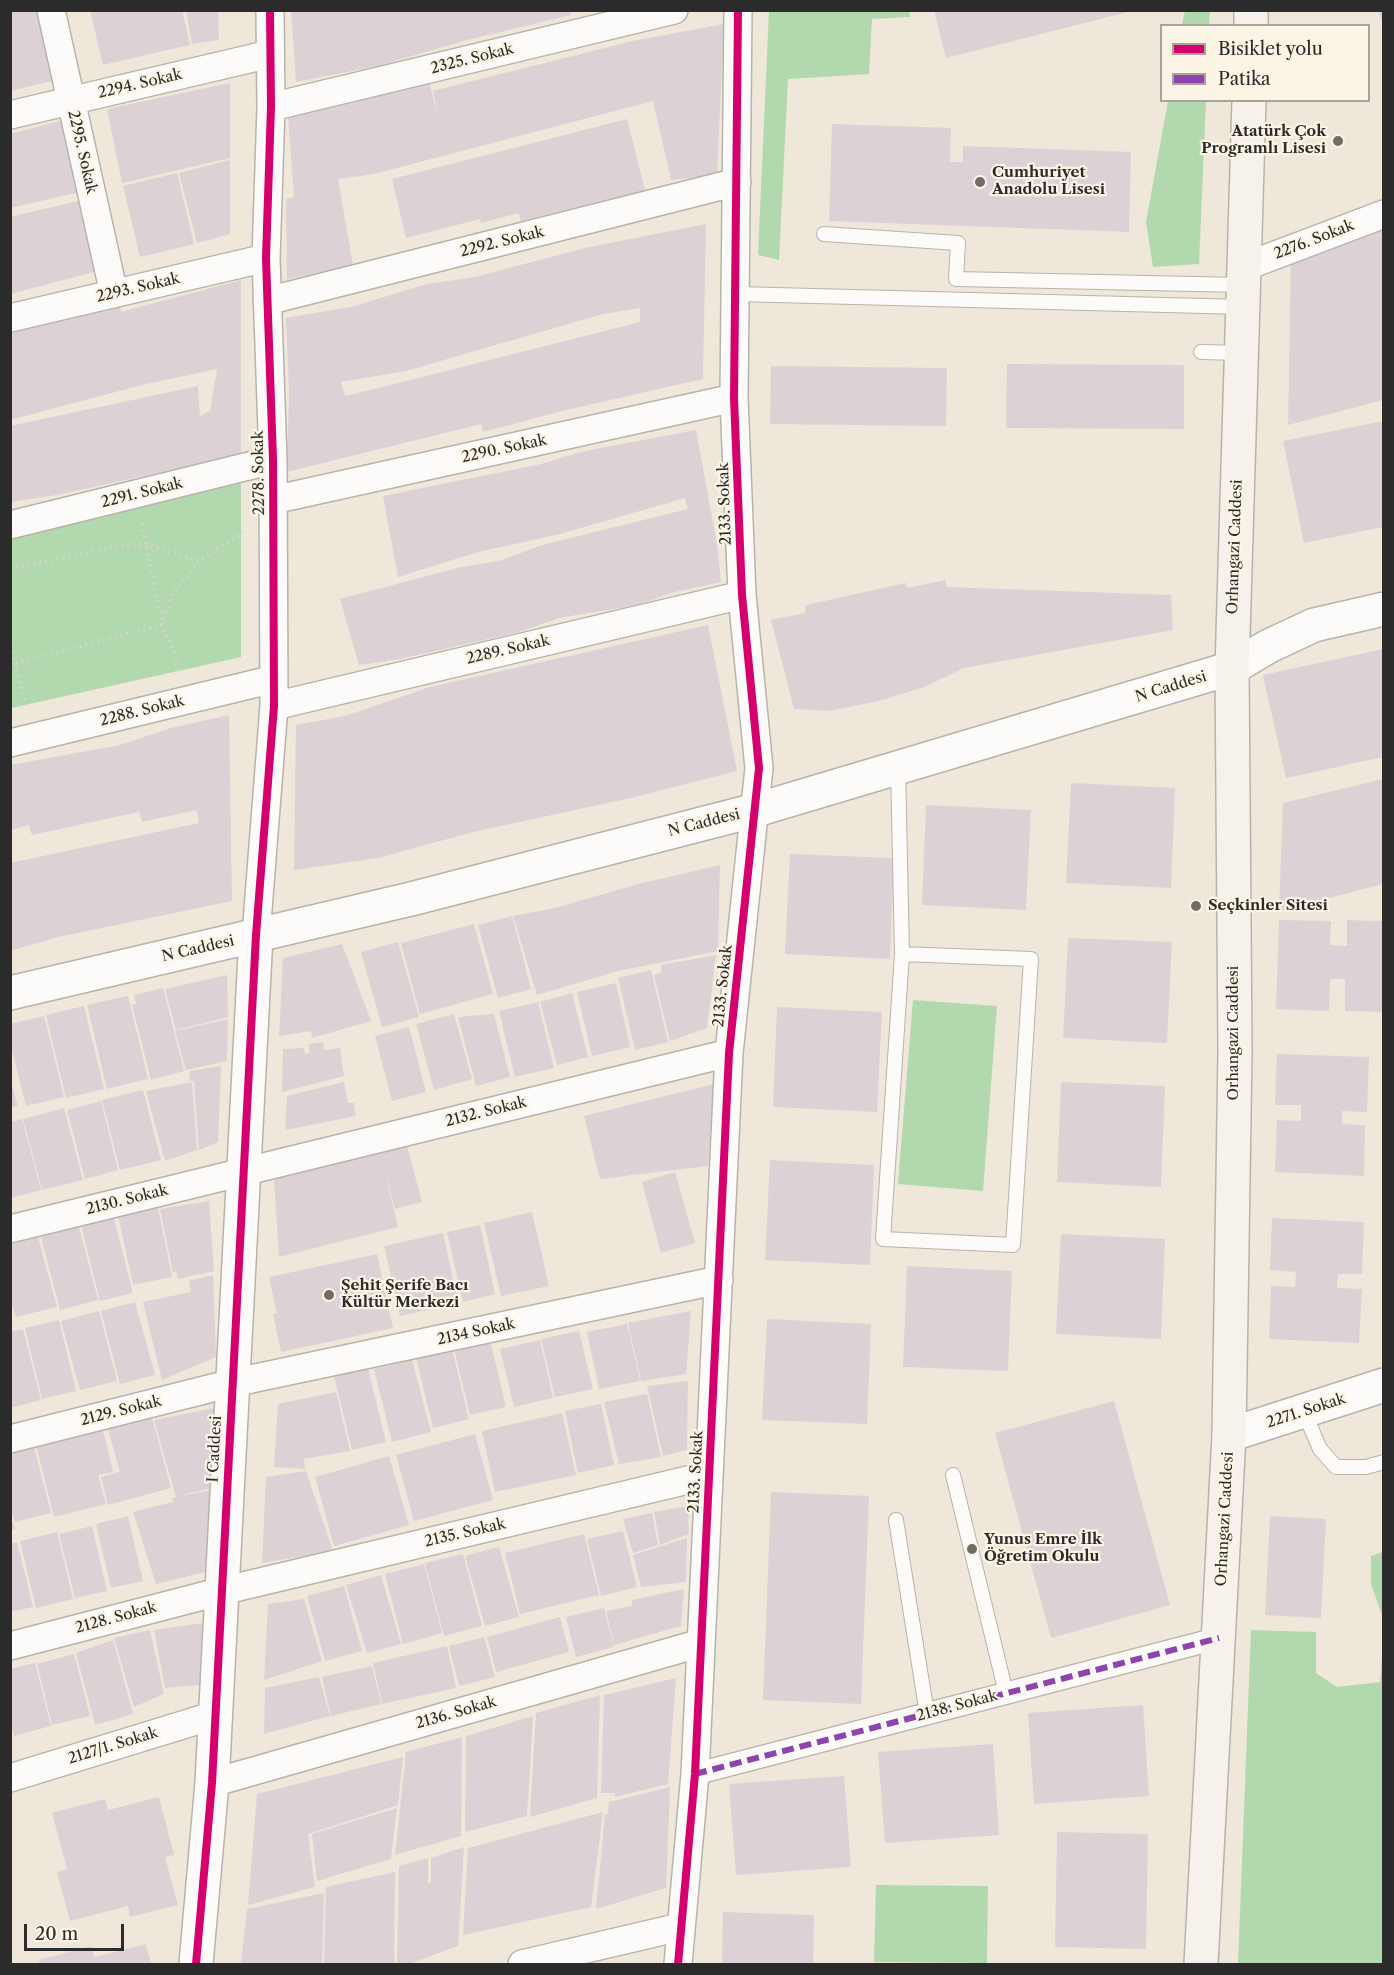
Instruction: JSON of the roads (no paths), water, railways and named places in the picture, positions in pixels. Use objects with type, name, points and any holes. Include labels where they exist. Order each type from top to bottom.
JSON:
[{"type":"main road","name":"Orhangazi Caddesi","points":[[1201,1965],[1229,1435],[1235,1051],[1232,668],[1249,102]]},
{"type":"street","name":"2295. Sokak","points":[[51,10],[114,294]]},
{"type":"street","name":"2278. Sokak","points":[[256,935],[274,706],[273,460],[266,258],[271,107],[270,10]]},
{"type":"street","name":"2325. Sokak","points":[[271,107],[674,10]]},
{"type":"street","name":"2133. Sokak","points":[[678,1965],[695,1774],[729,1053],[759,768],[742,595],[734,398],[738,10]]},
{"type":"street","name":"2294. Sokak","points":[[10,115],[270,54]]},
{"type":"street","name":"2292. Sokak","points":[[267,301],[737,182]]},
{"type":"street","name":"2276. Sokak","points":[[1243,286],[1383,214]]},
{"type":"street","name":"2293. Sokak","points":[[10,318],[266,258]]},
{"type":"street","name":"2290. Sokak","points":[[273,500],[734,398]]},
{"type":"street","name":"2291. Sokak","points":[[10,525],[273,460]]},
{"type":"street","name":"2289. Sokak","points":[[274,706],[742,595]]},
{"type":"street","name":"N Caddesi","points":[[10,993],[411,899],[756,810],[1232,668],[1269,646],[1314,625],[1383,609]]},
{"type":"street","name":"2288. Sokak","points":[[10,743],[274,679]]},
{"type":"street","name":"I Caddesi","points":[[196,1965],[212,1783],[256,935]]},
{"type":"street","name":"2132. Sokak","points":[[244,1170],[729,1053]]},
{"type":"street","name":"2130. Sokak","points":[[10,1229],[244,1170]]},
{"type":"street","name":"2134 Sokak","points":[[232,1383],[719,1280]]},
{"type":"street","name":"2129. Sokak","points":[[10,1439],[232,1383]]},
{"type":"street","name":"2271. Sokak","points":[[1229,1435],[1383,1386]]},
{"type":"street","name":"2135. Sokak","points":[[222,1590],[709,1474]]},
{"type":"street","name":"2128. Sokak","points":[[10,1646],[222,1590]]},
{"type":"street","name":"2138. Sokak","points":[[695,1774],[1219,1638]]},
{"type":"street","name":"2136. Sokak","points":[[212,1783],[701,1643]]},
{"type":"street","name":"2127/1. Sokak","points":[[10,1778],[215,1715]]},
{"type":"street","points":[[522,1965],[680,1927]]},
{"type":"lane","points":[[824,234],[958,243],[956,279],[1243,286]]},
{"type":"lane","points":[[736,294],[1243,286]]},
{"type":"lane","points":[[1201,352],[1241,352]]},
{"type":"lane","points":[[898,767],[903,954],[884,1239],[1013,1245],[1030,959],[903,954]]},
{"type":"lane","points":[[1304,1412],[1320,1449],[1336,1467],[1366,1467],[1383,1462]]},
{"type":"lane","points":[[953,1475],[1006,1693]]},
{"type":"lane","points":[[896,1520],[927,1714]]},
{"type":"place","name":"Atatürk Çok Programlı Lisesi","points":[[1338,141]]},
{"type":"place","name":"Cumhuriyet Anadolu Lisesi","points":[[980,182]]},
{"type":"place","name":"Seçkinler Sitesi","points":[[1196,906]]},
{"type":"place","name":"Şehit Şerife Bacı Kültür Merkezi","points":[[329,1295]]},
{"type":"place","name":"Yunus Emre İlk Öğretim Okulu","points":[[972,1549]]}]
